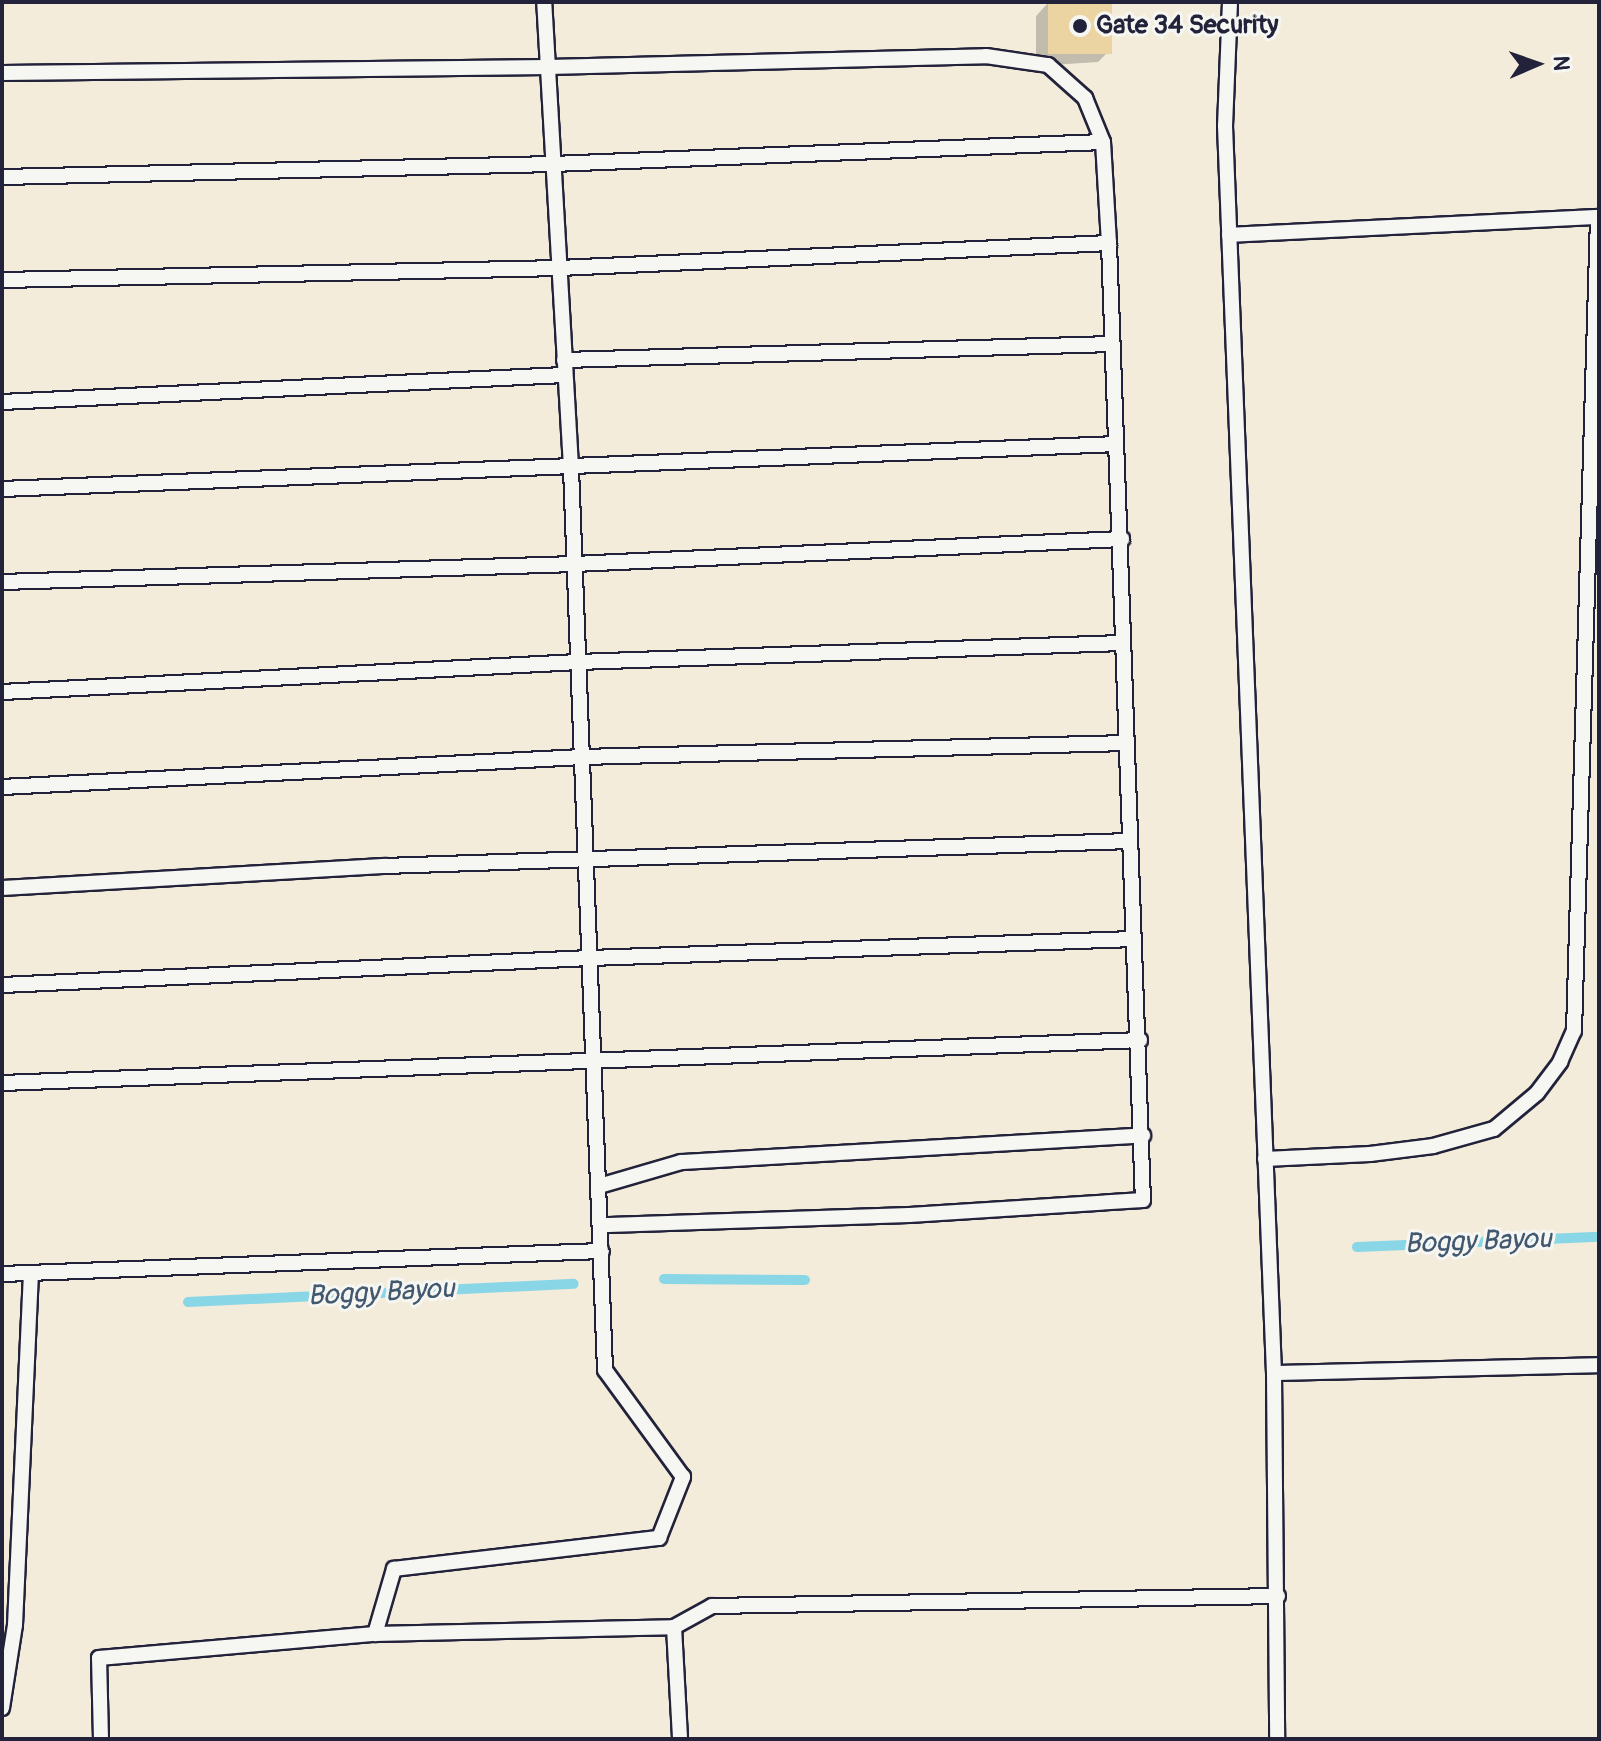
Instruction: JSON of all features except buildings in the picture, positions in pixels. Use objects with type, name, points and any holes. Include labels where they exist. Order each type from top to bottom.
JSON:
[{"type":"lane","points":[[375,1634],[394,1569],[659,1538],[683,1477],[605,1370],[571,467],[544,2]]},
{"type":"lane","points":[[1230,2],[1225,126],[1274,1373],[1278,1596],[1274,1693],[1277,1739]]},
{"type":"lane","points":[[2,73],[548,67],[986,56],[1048,65],[1085,98],[1103,142],[1109,243],[1122,539],[1133,939],[1140,1040],[1143,1200],[909,1215],[601,1225]]},
{"type":"lane","points":[[2,177],[553,164],[1103,142]]},
{"type":"lane","points":[[1229,235],[1599,217],[1574,1031],[1560,1062],[1537,1093],[1494,1129],[1402,1150],[1265,1159]]},
{"type":"lane","points":[[2,280],[559,268],[1109,243]]},
{"type":"lane","points":[[2,402],[565,367],[1112,344]]},
{"type":"lane","points":[[2,489],[1116,444]]},
{"type":"lane","points":[[2,582],[574,564],[1122,539]]},
{"type":"lane","points":[[2,692],[578,662],[1123,643]]},
{"type":"lane","points":[[2,787],[582,757],[1126,743]]},
{"type":"lane","points":[[2,888],[384,866],[1130,841]]},
{"type":"lane","points":[[2,985],[590,958],[1133,939]]},
{"type":"lane","points":[[2,1083],[1140,1040]]},
{"type":"lane","points":[[599,1186],[681,1162],[1143,1135]]},
{"type":"lane","points":[[2,1274],[602,1251]]},
{"type":"lane","points":[[2,1708],[15,1625],[31,1273]]},
{"type":"lane","points":[[1274,1373],[1599,1365]]},
{"type":"lane","points":[[101,1739],[99,1658],[375,1634],[674,1627],[712,1606],[1278,1596]]},
{"type":"lane","points":[[674,1627],[680,1739]]},
{"type":"shaded area","points":[[2,2],[1599,2],[1599,1739],[2,1739]]},
{"type":"waterway","name":"Boggy Bayou","points":[[1357,1247],[1599,1237]]},
{"type":"waterway","name":"Boggy Bayou","points":[[664,1279],[805,1280]]},
{"type":"waterway","name":"Boggy Bayou","points":[[188,1302],[574,1284]]},
{"type":"place","name":"Gate 34 Security","points":[[1080,26]]}]
